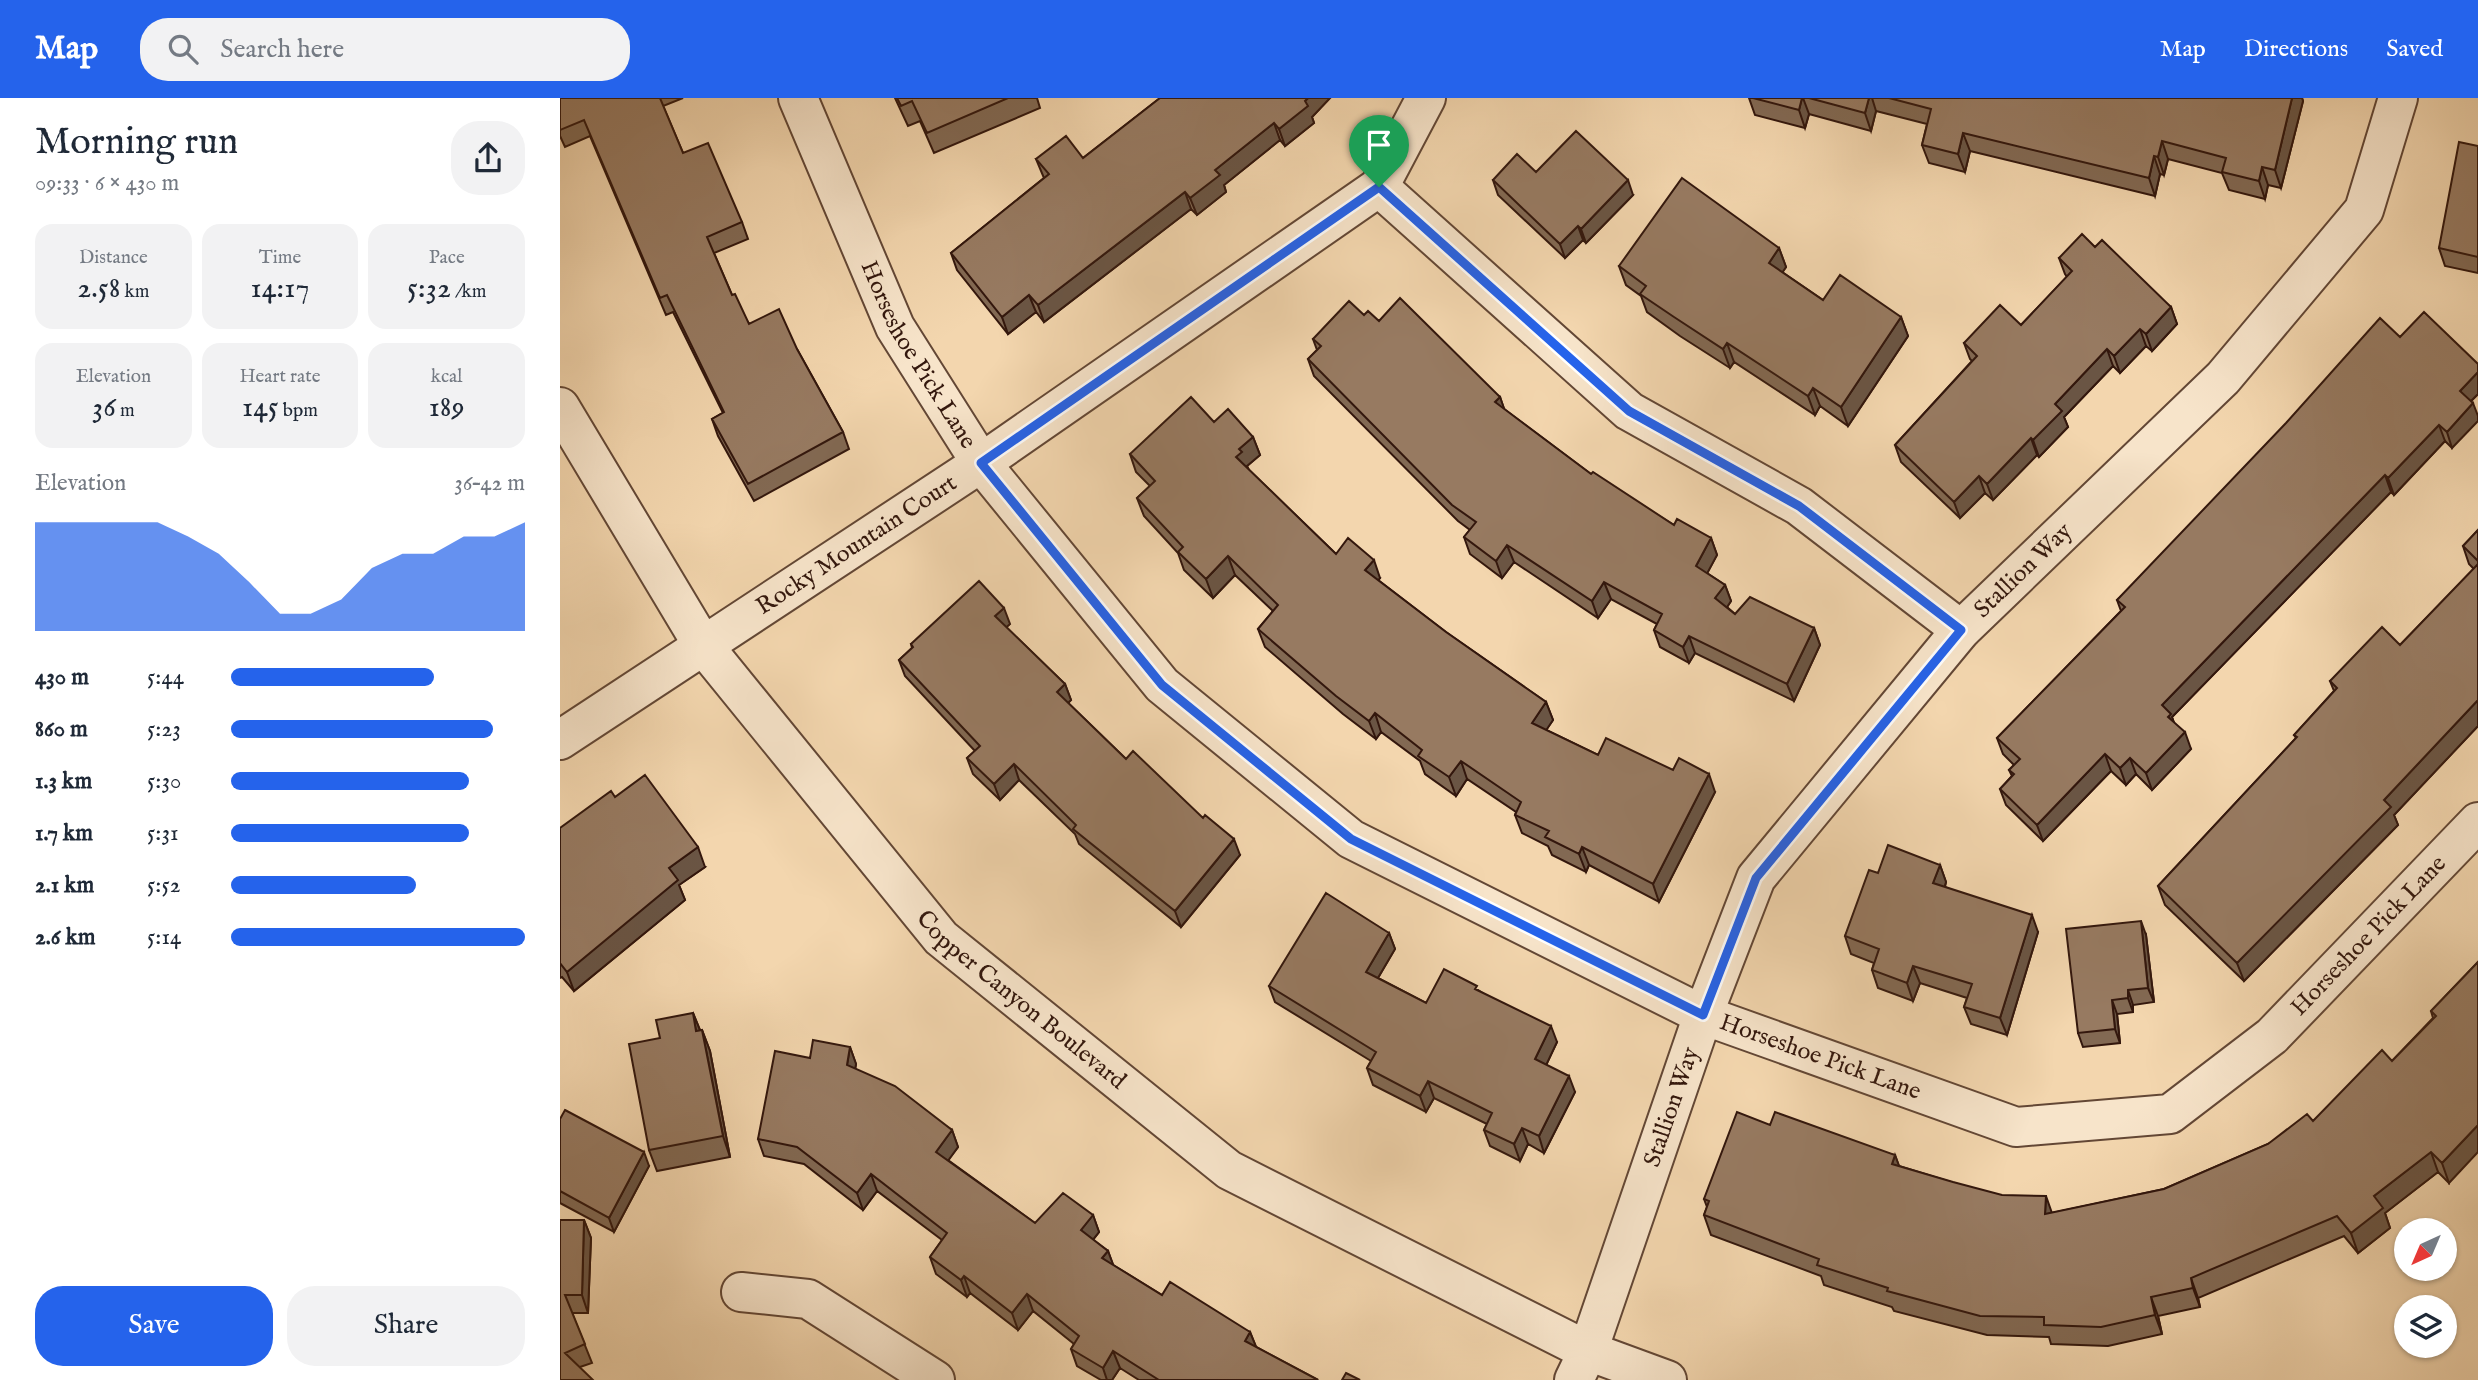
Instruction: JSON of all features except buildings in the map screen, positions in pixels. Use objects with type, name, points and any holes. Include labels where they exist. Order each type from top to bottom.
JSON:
[{"type":"street","name":"Horseshoe Pick Lane","points":[[798,98],[895,327],[981,463],[1162,685],[1351,839],[1703,1015],[2016,1127],[2170,1114],[2272,1036],[2478,822]]},
{"type":"street","name":"Rocky Mountain Court","points":[[560,740],[702,644],[981,463],[1379,187],[1426,98]]},
{"type":"street","name":"Stallion Way","points":[[1581,1365],[1703,1015],[1756,878],[1961,630],[2223,378],[2364,210],[2398,98]]},
{"type":"street","points":[[1379,187],[1629,411],[1799,506],[1961,630]]},
{"type":"street","name":"Copper Canyon Boulevard","points":[[560,407],[702,644],[941,938],[1229,1170],[1581,1365],[1667,1380]]},
{"type":"street","points":[[741,1292],[808,1298],[935,1380]]},
{"type":"route","points":[[1379,187],[1629,411],[1799,506],[1961,630],[1756,878],[1703,1015],[1351,839],[1162,685],[981,463],[1379,187]]}]
